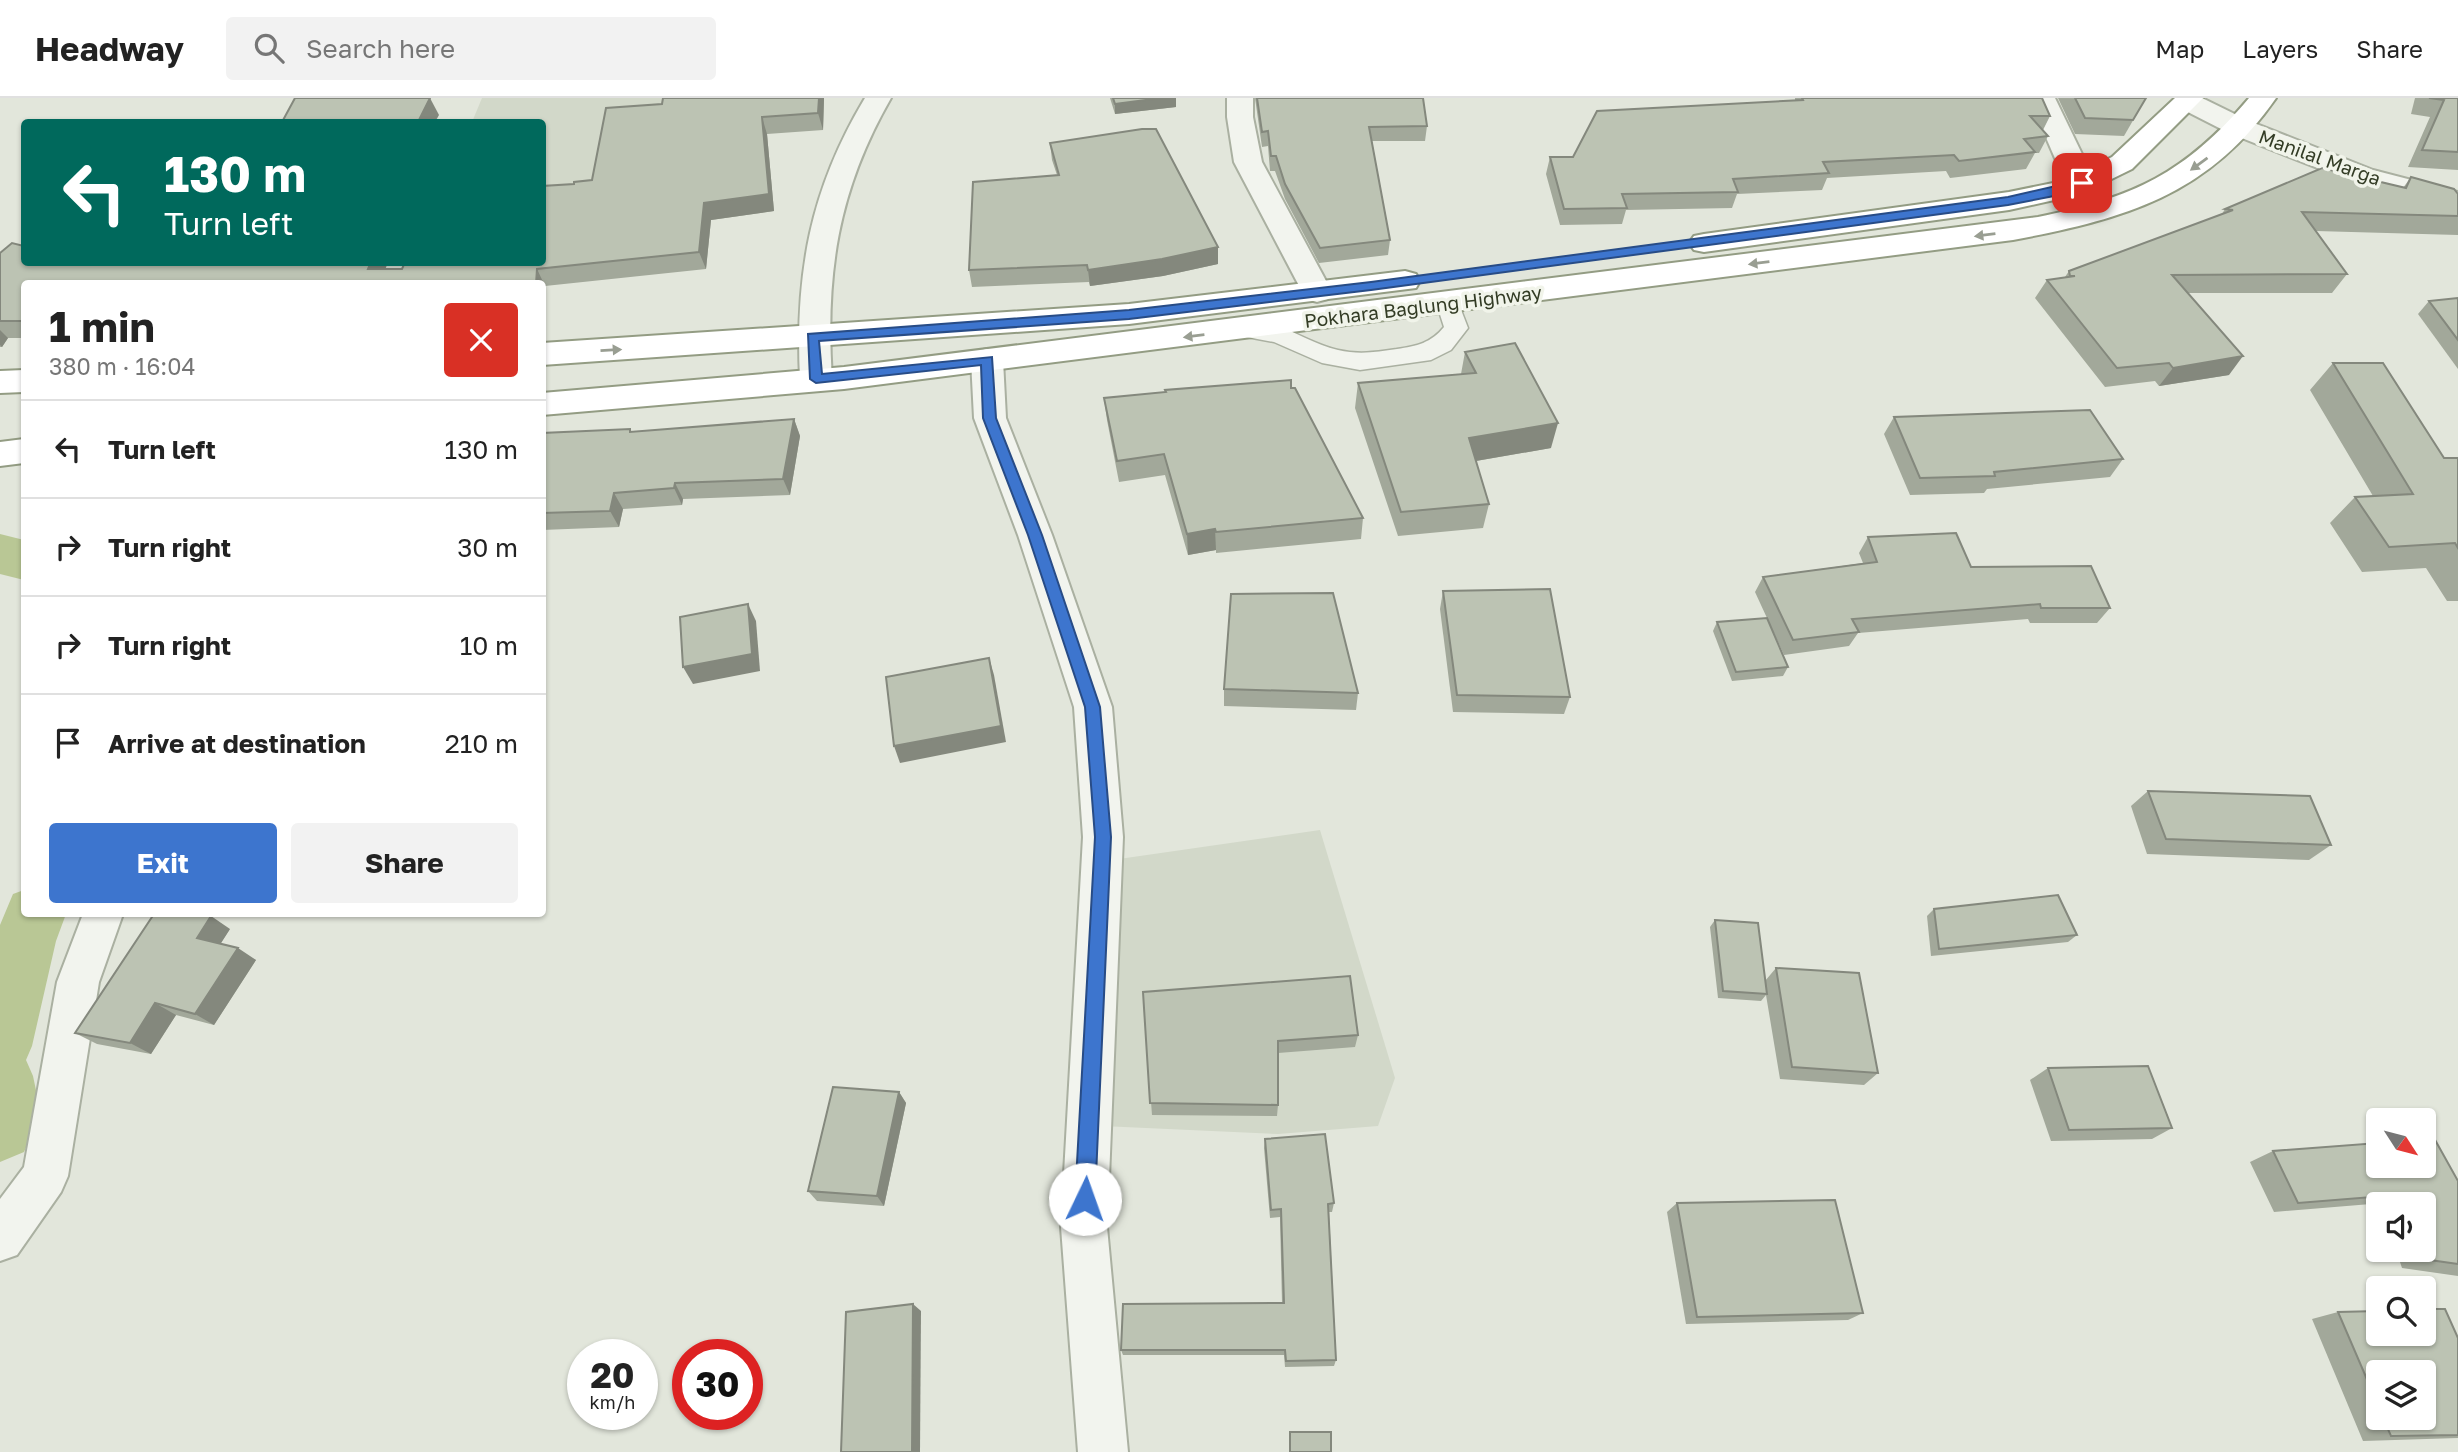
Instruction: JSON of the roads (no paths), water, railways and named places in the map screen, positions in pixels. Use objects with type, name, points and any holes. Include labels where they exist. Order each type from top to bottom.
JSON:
[{"type":"highway","name":"Pokhara Baglung Highway","points":[[546,404],[987,360],[2000,233],[2093,214],[2172,183],[2204,161],[2239,127],[2263,98]]},
{"type":"highway","name":"Pokhara Baglung Highway","points":[[546,354],[1129,314],[1996,203],[2038,196],[2082,183],[2122,163],[2188,100]]},
{"type":"highway","points":[[0,382],[21,381]]},
{"type":"highway","points":[[0,454],[21,451]]},
{"type":"street","points":[[816,379],[812,337],[813,286],[820,237],[832,192],[849,149],[878,98]]},
{"type":"street","points":[[1240,98],[1240,117],[1248,162],[1317,292]]},
{"type":"street","points":[[2042,98],[2054,120],[2072,168],[2082,183]]},
{"type":"street","name":"Manilal Marga","points":[[2188,100],[2239,127],[2364,176],[2458,201]]},
{"type":"street","points":[[987,360],[990,418],[1030,522],[1093,707],[1103,837],[1084,1227],[1103,1452]]},
{"type":"street","points":[[0,1238],[45,1176],[78,982],[102,917]]},
{"type":"lane","points":[[1244,329],[1279,335],[1331,357],[1360,362],[1398,358],[1423,354],[1443,344],[1456,328],[1448,302]]},
{"type":"waterway","points":[[0,554],[21,559]]},
{"type":"waterway","points":[[0,1046],[25,941],[34,917]]},
{"type":"waterway","points":[[0,1076],[8,1114],[0,1129]]}]
